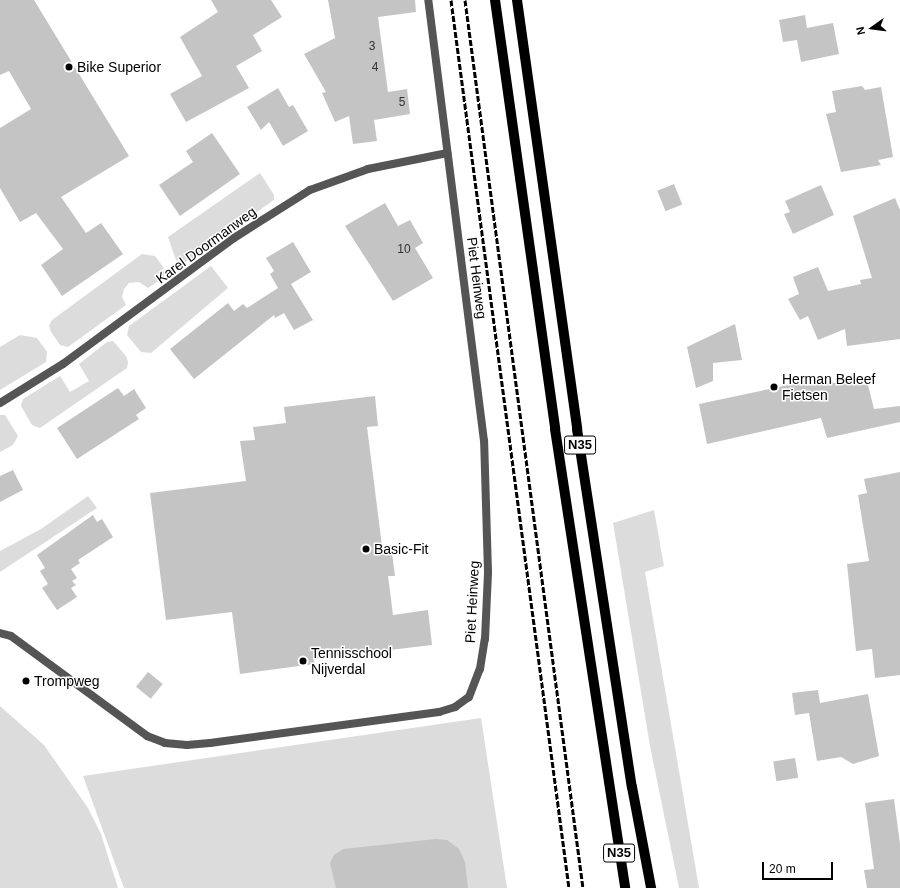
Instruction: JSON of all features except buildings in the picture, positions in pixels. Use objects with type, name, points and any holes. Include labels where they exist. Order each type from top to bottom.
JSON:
[{"type":"main road","name":"N35","points":[[495,0],[555,429],[625,888]]},
{"type":"main road","name":"N35","points":[[517,0],[577,429],[632,787],[651,888]]},
{"type":"street","name":"Piet Heinweg","points":[[0,633],[11,636],[147,736],[165,743],[187,745],[210,743],[439,712],[455,707],[469,697],[480,669],[485,639],[488,572],[484,440],[428,0]]},
{"type":"street","name":"Karel Doormanweg","points":[[0,403],[63,364],[234,238],[310,190],[368,169],[447,153]]},
{"type":"shaded area","points":[[260,173],[274,195],[274,200],[184,263],[176,260],[168,237]]},
{"type":"shaded area","points":[[142,254],[155,256],[164,268],[164,277],[148,288],[139,282],[129,283],[124,289],[122,297],[126,305],[68,347],[60,345],[51,332],[49,326],[52,320]]},
{"type":"shaded area","points":[[211,266],[228,288],[151,353],[141,352],[127,335],[129,326]]},
{"type":"shaded area","points":[[20,335],[37,338],[47,352],[46,362],[0,390],[0,347]]},
{"type":"shaded area","points":[[113,341],[126,356],[128,362],[127,368],[40,428],[32,425],[21,406],[23,399],[60,376],[70,392],[89,381],[79,364],[107,342]]},
{"type":"shaded area","points":[[0,415],[5,415],[18,436],[13,445],[0,452]]},
{"type":"shaded area","points":[[88,496],[97,508],[0,572],[0,551],[41,529]]},
{"type":"shaded area","points":[[654,510],[664,566],[645,572],[699,888],[679,888],[650,746],[613,523]]},
{"type":"shaded area","points":[[0,706],[44,745],[88,808],[101,834],[118,888],[0,888]]},
{"type":"shaded area","points":[[481,718],[507,888],[124,888],[83,776]]},
{"type":"railway","points":[[451,0],[569,888]]},
{"type":"railway","points":[[465,0],[583,888]]},
{"type":"place","name":"Bike Superior","points":[[69,67]]},
{"type":"place","name":"Herman Beleef Fietsen","points":[[774,387]]},
{"type":"place","name":"Basic-Fit","points":[[366,549]]},
{"type":"place","name":"Tennisschool Nijverdal","points":[[303,661]]},
{"type":"place","name":"Trompweg","points":[[26,681]]}]
